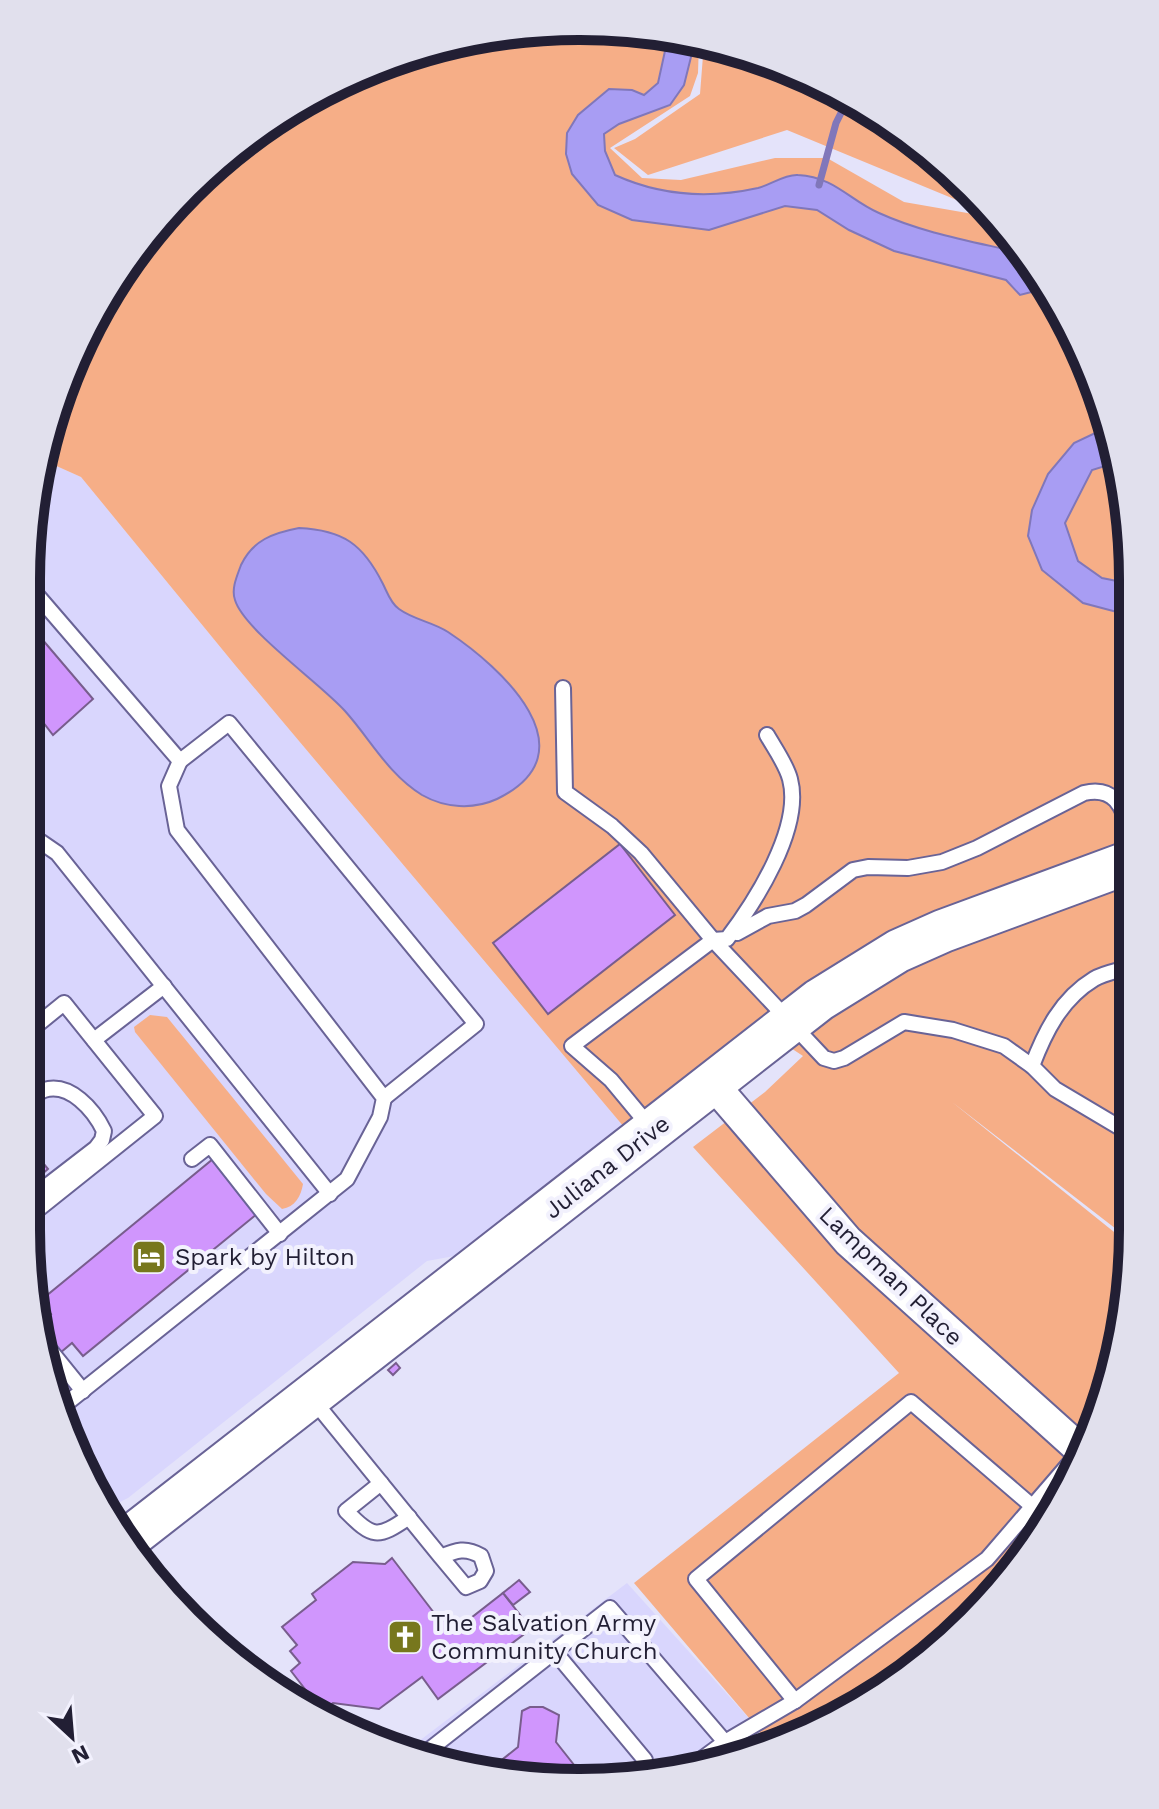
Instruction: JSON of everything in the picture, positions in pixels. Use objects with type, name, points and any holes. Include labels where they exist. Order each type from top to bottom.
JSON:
[{"type":"street","name":"Juliana Drive","points":[[134,1534],[788,1023],[860,973],[898,951],[956,926],[1119,866]]},
{"type":"street","name":"Lampman Place","points":[[713,1084],[848,1241],[1074,1445]]},
{"type":"lane","points":[[40,599],[180,761]]},
{"type":"lane","points":[[563,688],[565,792],[612,826],[641,853],[814,1051],[834,1061],[844,1058],[904,1022],[980,1037],[1004,1046],[1032,1066],[1055,1089],[1119,1127]]},
{"type":"lane","points":[[69,1402],[347,1179],[380,1117],[384,1098],[476,1024],[229,723],[180,761],[169,786],[177,830],[384,1098]]},
{"type":"lane","points":[[720,940],[764,881],[780,848],[792,808],[790,777],[767,735]]},
{"type":"lane","points":[[653,1131],[611,1080],[572,1046],[720,940],[751,924],[806,905],[853,870],[924,866],[960,856],[1084,793],[1098,790],[1119,802]]},
{"type":"lane","points":[[40,842],[57,853],[330,1194]]},
{"type":"lane","points":[[1032,1066],[1045,1032],[1066,1001],[1095,979],[1119,971]]},
{"type":"lane","points":[[94,1040],[164,986]]},
{"type":"lane","points":[[40,1022],[64,1003],[155,1116],[40,1208]]},
{"type":"lane","points":[[40,1093],[60,1089],[70,1092],[104,1131],[96,1148],[40,1191]]},
{"type":"lane","points":[[192,1159],[210,1145],[280,1234]]},
{"type":"lane","points":[[55,1356],[83,1391]]},
{"type":"lane","points":[[311,1397],[441,1557]]},
{"type":"lane","points":[[795,1701],[696,1579],[911,1402],[1032,1506]]},
{"type":"lane","points":[[710,1753],[795,1701],[987,1559],[1058,1478]]},
{"type":"lane","points":[[381,1483],[346,1511],[372,1532],[386,1533],[409,1517]]},
{"type":"lane","points":[[431,1748],[610,1608],[725,1742]]},
{"type":"lane","points":[[555,1652],[645,1760]]},
{"type":"shaded area","points":[[580,40],[615,41],[699,53],[698,73],[690,96],[610,148],[642,178],[681,180],[775,158],[827,158],[904,202],[976,215],[1028,280],[1063,341],[1090,406],[1109,474],[1118,544],[1119,1231],[952,1102],[1119,1236],[1118,1265],[1109,1335],[1101,1369],[1078,1436],[1047,1499],[1008,1558],[961,1611],[908,1658],[879,1678],[818,1713],[762,1737],[634,1583],[899,1373],[693,1147],[765,1092],[803,1056],[756,1025],[624,1127],[81,477],[52,464],[81,373],[112,310],[151,251],[174,224],[251,151],[310,112],[373,81],[474,50]]},
{"type":"shaded area","points":[[662,47],[691,51],[684,85],[670,105],[619,124],[604,134],[605,151],[615,175],[650,187],[685,194],[721,194],[758,188],[793,175],[822,180],[868,208],[914,227],[1007,250],[1035,291],[1020,295],[1006,280],[894,251],[849,230],[817,210],[785,206],[709,230],[632,220],[598,205],[572,174],[566,154],[567,133],[578,115],[609,89],[632,90],[644,95],[658,83],[665,51]]},
{"type":"shaded area","points":[[703,54],[786,81],[849,112],[879,131],[908,151],[967,204],[787,130],[648,175],[614,148],[635,139],[700,94]]},
{"type":"shaded area","points":[[1098,432],[1107,465],[1092,470],[1065,523],[1078,561],[1102,578],[1119,581],[1119,613],[1083,603],[1042,570],[1028,536],[1032,510],[1048,474],[1074,443]]},
{"type":"shaded area","points":[[52,464],[81,477],[624,1127],[460,1255],[427,1261],[128,1498],[115,1504],[81,1436],[50,1335],[41,1265],[40,580],[41,544]]},
{"type":"shaded area","points":[[299,528],[328,532],[350,542],[368,559],[396,607],[448,632],[492,666],[512,688],[529,711],[538,735],[538,758],[525,780],[497,799],[478,805],[450,805],[422,795],[399,777],[334,700],[253,626],[241,612],[234,596],[241,565],[251,549],[265,539]]},
{"type":"shaded area","points":[[150,1015],[167,1017],[303,1184],[299,1197],[290,1206],[282,1209],[266,1194],[135,1032],[134,1027]]},
{"type":"shaded area","points":[[627,1583],[762,1737],[685,1759],[580,1769],[474,1759],[416,1743]]},
{"type":"building","points":[[40,637],[93,699],[53,735],[42,721],[40,723]]},
{"type":"building","points":[[620,844],[675,915],[548,1014],[493,943]]},
{"type":"building","points":[[40,1159],[48,1169],[40,1176]]},
{"type":"building","name":"Spark by Hilton","points":[[213,1159],[257,1214],[83,1356],[72,1343],[55,1357],[47,1317],[51,1314],[46,1308],[45,1297]]},
{"type":"building","points":[[396,1363],[400,1368],[393,1375],[388,1370]]},
{"type":"building","name":"The Salvation Army Community Church","points":[[392,1558],[441,1622],[449,1617],[458,1628],[503,1593],[531,1629],[438,1699],[422,1677],[379,1709],[333,1703],[328,1706],[312,1698],[291,1671],[300,1663],[290,1651],[297,1645],[282,1627],[316,1600],[312,1594],[353,1562],[385,1564]]},
{"type":"building","points":[[519,1580],[530,1592],[513,1605],[503,1593]]},
{"type":"building","points":[[530,1707],[543,1707],[559,1715],[556,1742],[577,1769],[499,1763],[518,1747],[522,1711]]},
{"type":"waterway","points":[[819,185],[836,123],[843,109]]},
{"type":"place","name":"Spark by Hilton","points":[[149,1257]]},
{"type":"place","name":"The Salvation Army Community Church","points":[[405,1637]]}]
